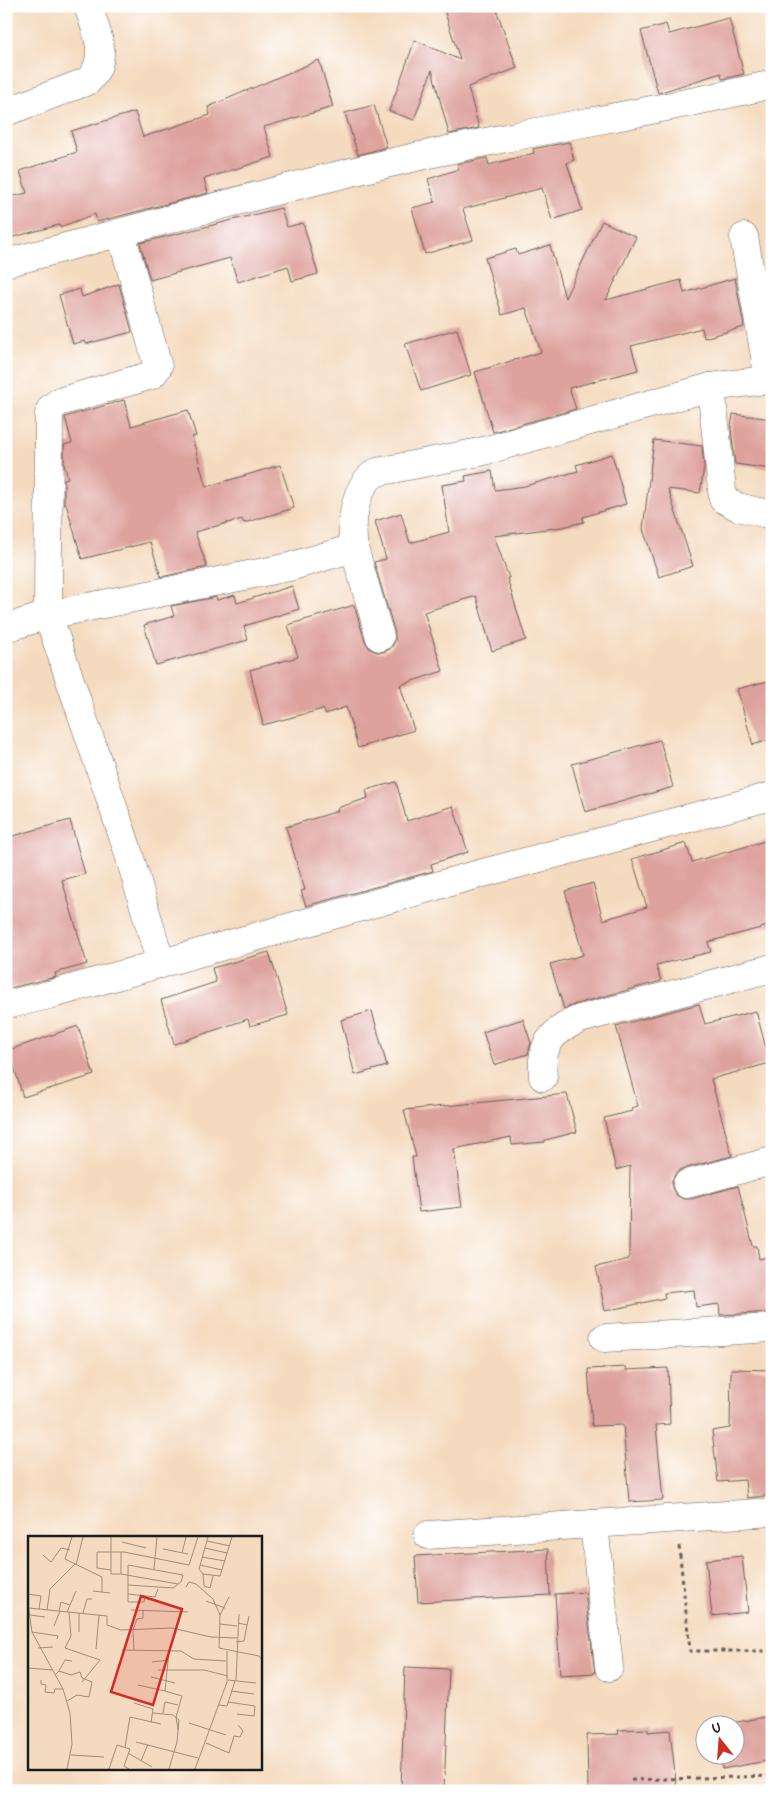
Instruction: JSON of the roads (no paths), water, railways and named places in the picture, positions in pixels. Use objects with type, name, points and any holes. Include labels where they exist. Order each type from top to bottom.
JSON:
[{"type":"street","points":[[6,112],[88,80],[95,73],[100,64],[102,50],[88,6]]},
{"type":"street","points":[[6,263],[362,169],[462,147],[671,107],[772,84]]},
{"type":"street","points":[[121,232],[158,367],[152,375],[59,402],[51,408],[49,414],[48,615],[127,848],[162,964]]},
{"type":"street","points":[[380,637],[351,532],[360,489],[367,478],[377,472],[480,452],[711,387],[771,379],[744,237]]},
{"type":"street","points":[[711,387],[723,499],[738,507],[772,515]]},
{"type":"street","points":[[6,628],[48,615],[289,567],[354,548]]},
{"type":"street","points":[[6,1005],[162,964],[468,877],[772,796]]},
{"type":"street","points":[[543,1077],[542,1062],[549,1040],[561,1027],[580,1019],[772,968]]},
{"type":"street","points":[[687,1184],[772,1161]]},
{"type":"street","points":[[604,1338],[772,1328]]},
{"type":"street","points":[[428,1535],[772,1512]]},
{"type":"street","points":[[594,1524],[609,1667]]}]
